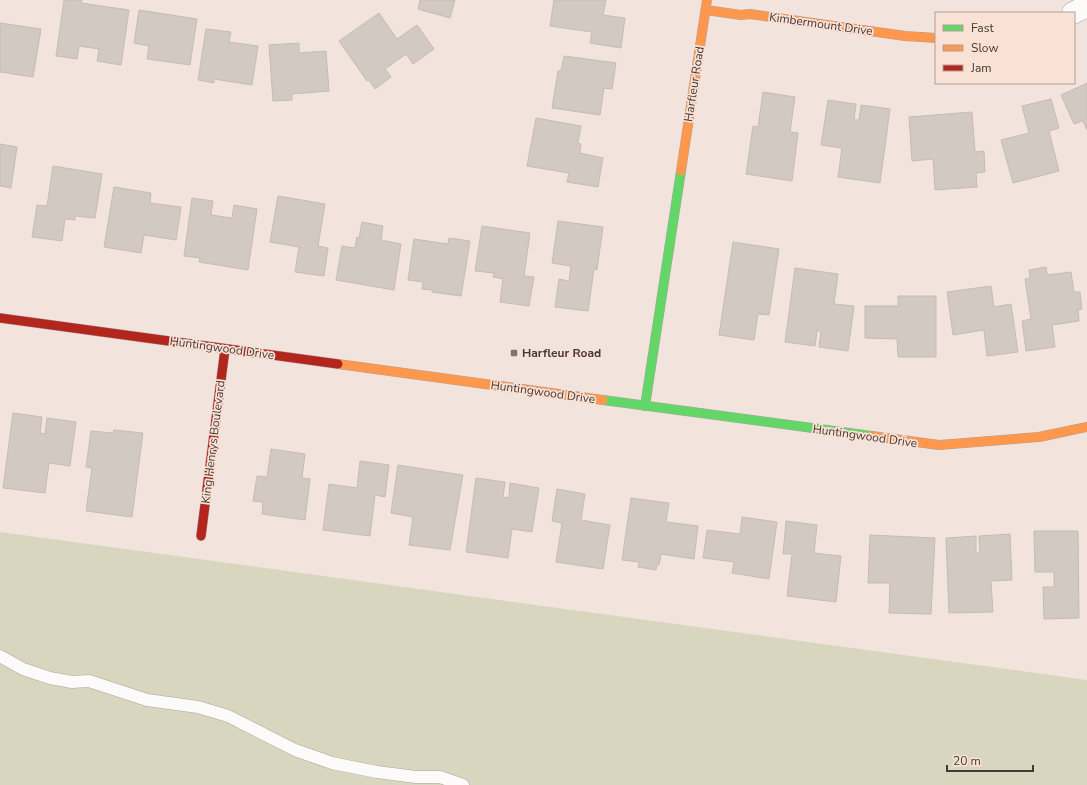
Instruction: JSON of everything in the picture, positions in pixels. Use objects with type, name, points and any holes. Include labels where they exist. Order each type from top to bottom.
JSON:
[{"type":"street","name":"Harfleur Road","points":[[645,406],[707,0]]},
{"type":"street","points":[[1075,12],[1087,6]]},
{"type":"street","name":"Kimbermount Drive","points":[[706,10],[741,15],[750,14],[905,36],[935,38]]},
{"type":"street","name":"Huntingwood Drive","points":[[0,318],[939,446],[1039,437],[1087,427]]},
{"type":"street","name":"King Henrys Boulevard","points":[[201,536],[225,349]]},
{"type":"lane","points":[[0,656],[23,669],[50,678],[72,682],[90,681],[147,700],[198,708],[228,716],[295,750],[332,763],[377,772],[416,777],[440,777],[463,785]]},
{"type":"shaded area","points":[[0,532],[1087,680],[1087,785],[0,785]]},
{"type":"building","points":[[64,0],[82,0],[81,3],[129,10],[121,65],[97,61],[99,49],[79,46],[77,59],[56,56]]},
{"type":"building","points":[[420,0],[455,0],[450,18],[418,9]]},
{"type":"building","points":[[554,0],[606,0],[603,15],[625,18],[621,48],[590,43],[592,32],[550,26]]},
{"type":"building","points":[[139,10],[197,19],[190,65],[147,59],[149,46],[134,43]]},
{"type":"building","points":[[379,13],[397,39],[417,25],[434,49],[413,64],[406,54],[385,69],[391,77],[375,89],[369,80],[367,81],[339,41]]},
{"type":"building","points":[[0,23],[41,29],[33,77],[0,72]]},
{"type":"building","points":[[206,29],[231,32],[229,42],[258,46],[252,85],[214,79],[214,83],[198,80]]},
{"type":"building","points":[[299,43],[299,53],[326,51],[329,91],[292,94],[292,100],[273,101],[269,45]]},
{"type":"building","points":[[564,56],[616,63],[612,89],[604,88],[600,115],[552,108],[558,71],[561,71]]},
{"type":"building","points":[[1087,83],[1087,130],[1083,121],[1074,124],[1061,95]]},
{"type":"building","points":[[763,92],[795,97],[790,132],[798,133],[792,181],[746,174],[753,126],[758,127]]},
{"type":"building","points":[[1051,99],[1059,128],[1049,131],[1059,171],[1013,183],[1001,140],[1029,133],[1022,106]]},
{"type":"building","points":[[828,100],[856,104],[854,120],[859,120],[861,105],[890,109],[880,183],[838,177],[842,148],[821,145]]},
{"type":"building","points":[[972,112],[975,152],[984,151],[985,172],[976,173],[977,187],[935,190],[933,159],[912,161],[909,117]]},
{"type":"building","points":[[536,118],[581,126],[578,143],[581,144],[580,153],[603,158],[598,187],[567,182],[569,173],[527,166]]},
{"type":"building","points":[[0,144],[17,147],[11,188],[0,186]]},
{"type":"building","points":[[53,166],[102,174],[95,218],[75,216],[75,220],[65,219],[62,241],[32,237],[37,205],[47,206]]},
{"type":"building","points":[[114,187],[151,193],[150,203],[181,207],[176,240],[144,235],[141,253],[104,247]]},
{"type":"building","points":[[278,196],[325,204],[318,246],[328,248],[324,276],[295,272],[299,247],[270,242]]},
{"type":"building","points":[[192,198],[213,201],[211,215],[232,218],[234,205],[257,209],[248,270],[199,262],[200,258],[184,256]]},
{"type":"building","points":[[558,221],[603,227],[597,270],[594,269],[588,311],[555,307],[559,279],[569,281],[571,266],[552,263]]},
{"type":"building","points":[[362,222],[383,226],[381,240],[401,244],[394,290],[336,280],[342,246],[355,248],[357,237],[359,238]]},
{"type":"building","points":[[482,226],[530,233],[524,276],[534,277],[529,306],[500,302],[503,279],[493,277],[494,273],[475,271]]},
{"type":"building","points":[[449,238],[470,241],[461,296],[422,289],[423,282],[408,280],[414,239],[448,244]]},
{"type":"building","points":[[733,242],[779,249],[769,315],[758,314],[754,340],[719,335]]},
{"type":"building","points":[[1046,267],[1047,275],[1071,272],[1074,292],[1080,292],[1082,309],[1078,310],[1079,321],[1052,325],[1055,347],[1026,351],[1022,321],[1031,319],[1025,279],[1030,278],[1029,270]]},
{"type":"building","points":[[795,268],[838,274],[834,304],[854,306],[848,351],[819,347],[821,331],[817,331],[815,346],[785,342]]},
{"type":"building","points":[[991,286],[994,307],[1011,304],[1018,352],[987,356],[984,330],[953,335],[947,292]]},
{"type":"building","points":[[898,296],[936,296],[936,357],[898,357],[897,339],[865,338],[865,306],[898,306]]},
{"type":"building","points":[[13,413],[42,417],[40,433],[45,434],[47,418],[76,422],[70,466],[49,463],[45,493],[3,488]]},
{"type":"building","points":[[114,430],[143,433],[132,517],[86,511],[92,468],[86,467],[91,431],[113,433]]},
{"type":"building","points":[[271,449],[305,454],[302,478],[310,479],[305,520],[262,514],[263,502],[253,501],[257,476],[267,477]]},
{"type":"building","points":[[360,461],[389,465],[385,497],[375,495],[370,536],[323,530],[329,484],[357,488]]},
{"type":"building","points":[[398,465],[463,475],[450,550],[409,545],[413,517],[391,513]]},
{"type":"building","points":[[476,478],[505,482],[503,497],[509,498],[510,483],[539,488],[532,532],[512,529],[508,558],[466,552]]},
{"type":"building","points":[[557,489],[585,494],[581,520],[610,525],[603,569],[556,562],[562,523],[552,521]]},
{"type":"building","points":[[631,498],[669,503],[666,522],[698,526],[694,559],[661,554],[659,565],[657,565],[656,570],[638,567],[639,562],[622,560]]},
{"type":"building","points":[[742,517],[777,522],[769,579],[732,573],[734,562],[703,558],[707,530],[740,534]]},
{"type":"building","points":[[786,521],[817,525],[814,553],[841,556],[836,602],[787,596],[792,554],[783,554]]},
{"type":"building","points":[[1034,531],[1078,531],[1079,618],[1044,619],[1043,587],[1054,587],[1054,572],[1035,572]]},
{"type":"building","points":[[1010,534],[1012,580],[991,581],[993,612],[949,613],[946,538],[976,536],[976,553],[980,553],[979,536]]},
{"type":"building","points":[[870,535],[935,538],[931,614],[889,613],[890,583],[868,583]]},
{"type":"traffic: fast","points":[[645,406],[681,171]]},
{"type":"traffic: fast","points":[[603,400],[872,436]]},
{"type":"traffic: slow","points":[[681,171],[707,0]]},
{"type":"traffic: slow","points":[[706,10],[741,15],[750,14],[905,36],[935,38]]},
{"type":"traffic: slow","points":[[338,364],[603,400]]},
{"type":"traffic: slow","points":[[872,436],[939,445],[1039,437],[1087,427]]},
{"type":"traffic: jam","points":[[0,318],[338,364]]},
{"type":"traffic: jam","points":[[201,536],[225,349]]},
{"type":"place","name":"Harfleur Road","points":[[514,353]]}]
